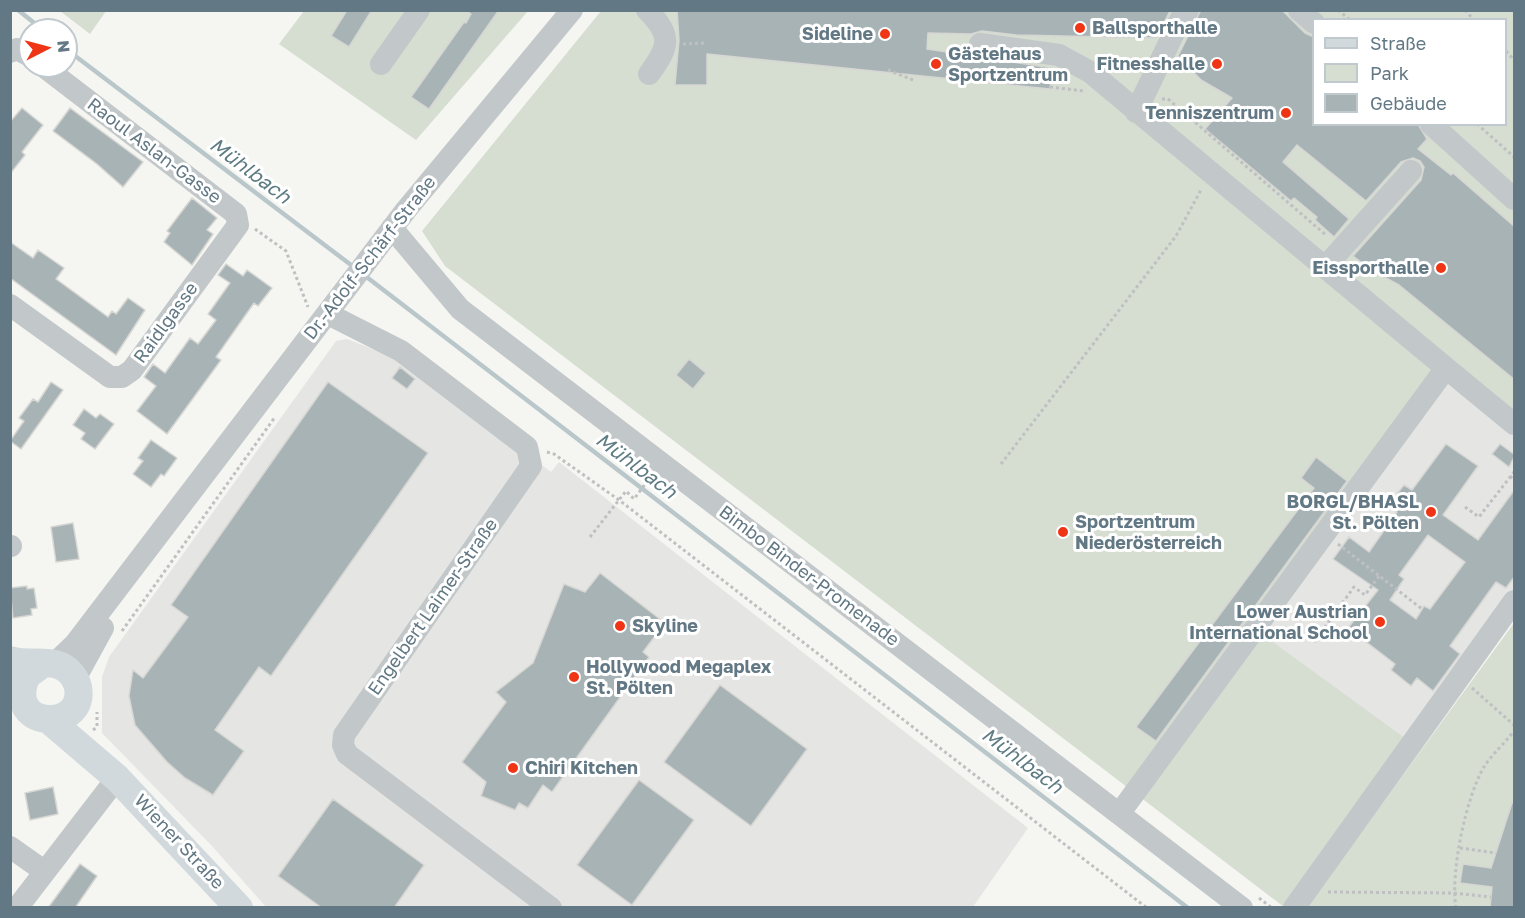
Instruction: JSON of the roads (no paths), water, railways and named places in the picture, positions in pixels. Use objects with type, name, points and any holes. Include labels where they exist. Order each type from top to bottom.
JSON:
[{"type":"main road","points":[[10,660],[68,684]]},
{"type":"main road","points":[[16,688],[27,675],[68,684]]},
{"type":"main road","points":[[50,720],[68,714],[68,684]]},
{"type":"main road","name":"Wiener Straße","points":[[68,684],[86,736],[117,777],[239,908]]},
{"type":"main road","name":"Wiener Straße","points":[[16,688],[29,711],[39,718],[50,720],[117,777]]},
{"type":"street","points":[[381,64],[419,10]]},
{"type":"street","name":"Dr.-Adolf-Schärf-Straße","points":[[68,684],[75,644],[392,228],[572,10]]},
{"type":"street","points":[[1136,112],[1181,18],[1188,10]]},
{"type":"street","points":[[1299,10],[1312,21]]},
{"type":"street","points":[[649,11],[662,28],[666,44],[664,54],[649,74]]},
{"type":"street","points":[[980,44],[1059,55],[1090,72],[1515,424]]},
{"type":"street","name":"Raoul Aslan-Gasse","points":[[58,78],[236,221]]},
{"type":"street","points":[[1433,126],[1515,199]]},
{"type":"street","points":[[1325,267],[1411,171]]},
{"type":"street","name":"Raidlgasse","points":[[10,305],[110,377],[122,377],[132,370],[236,221]]},
{"type":"street","name":"Bimbo Binder-Promenade","points":[[392,228],[460,309],[1242,908]]},
{"type":"street","name":"Engelbert Laimer-Straße","points":[[325,317],[400,351],[527,447],[531,466],[344,735],[343,745],[347,754],[551,908]]},
{"type":"street","points":[[1119,814],[1446,368]]},
{"type":"street","points":[[1294,908],[1515,601]]},
{"type":"street","points":[[17,908],[117,777]]},
{"type":"street","points":[[10,847],[44,871]]},
{"type":"waterway","name":"Mühlbach","points":[[18,10],[28,18]]},
{"type":"waterway","name":"Mühlbach","points":[[78,58],[355,268]]},
{"type":"waterway","name":"Mühlbach","points":[[364,275],[1188,908]]},
{"type":"place","name":"Ballsporthalle","points":[[1080,28]]},
{"type":"place","name":"Sideline","points":[[885,34]]},
{"type":"place","name":"Gästehaus Sportzentrum","points":[[936,64]]},
{"type":"place","name":"Fitnesshalle","points":[[1217,64]]},
{"type":"place","name":"Tenniszentrum","points":[[1286,113]]},
{"type":"place","name":"Eissporthalle","points":[[1441,268]]},
{"type":"place","name":"BORGL/BHASL St. Pölten","points":[[1431,512]]},
{"type":"place","name":"Sportzentrum Niederösterreich","points":[[1063,532]]},
{"type":"place","name":"Lower Austrian International School","points":[[1380,622]]},
{"type":"place","name":"Skyline","points":[[620,626]]},
{"type":"place","name":"Hollywood Megaplex St. Pölten","points":[[574,677]]},
{"type":"place","name":"Chiri Kitchen","points":[[513,768]]}]
